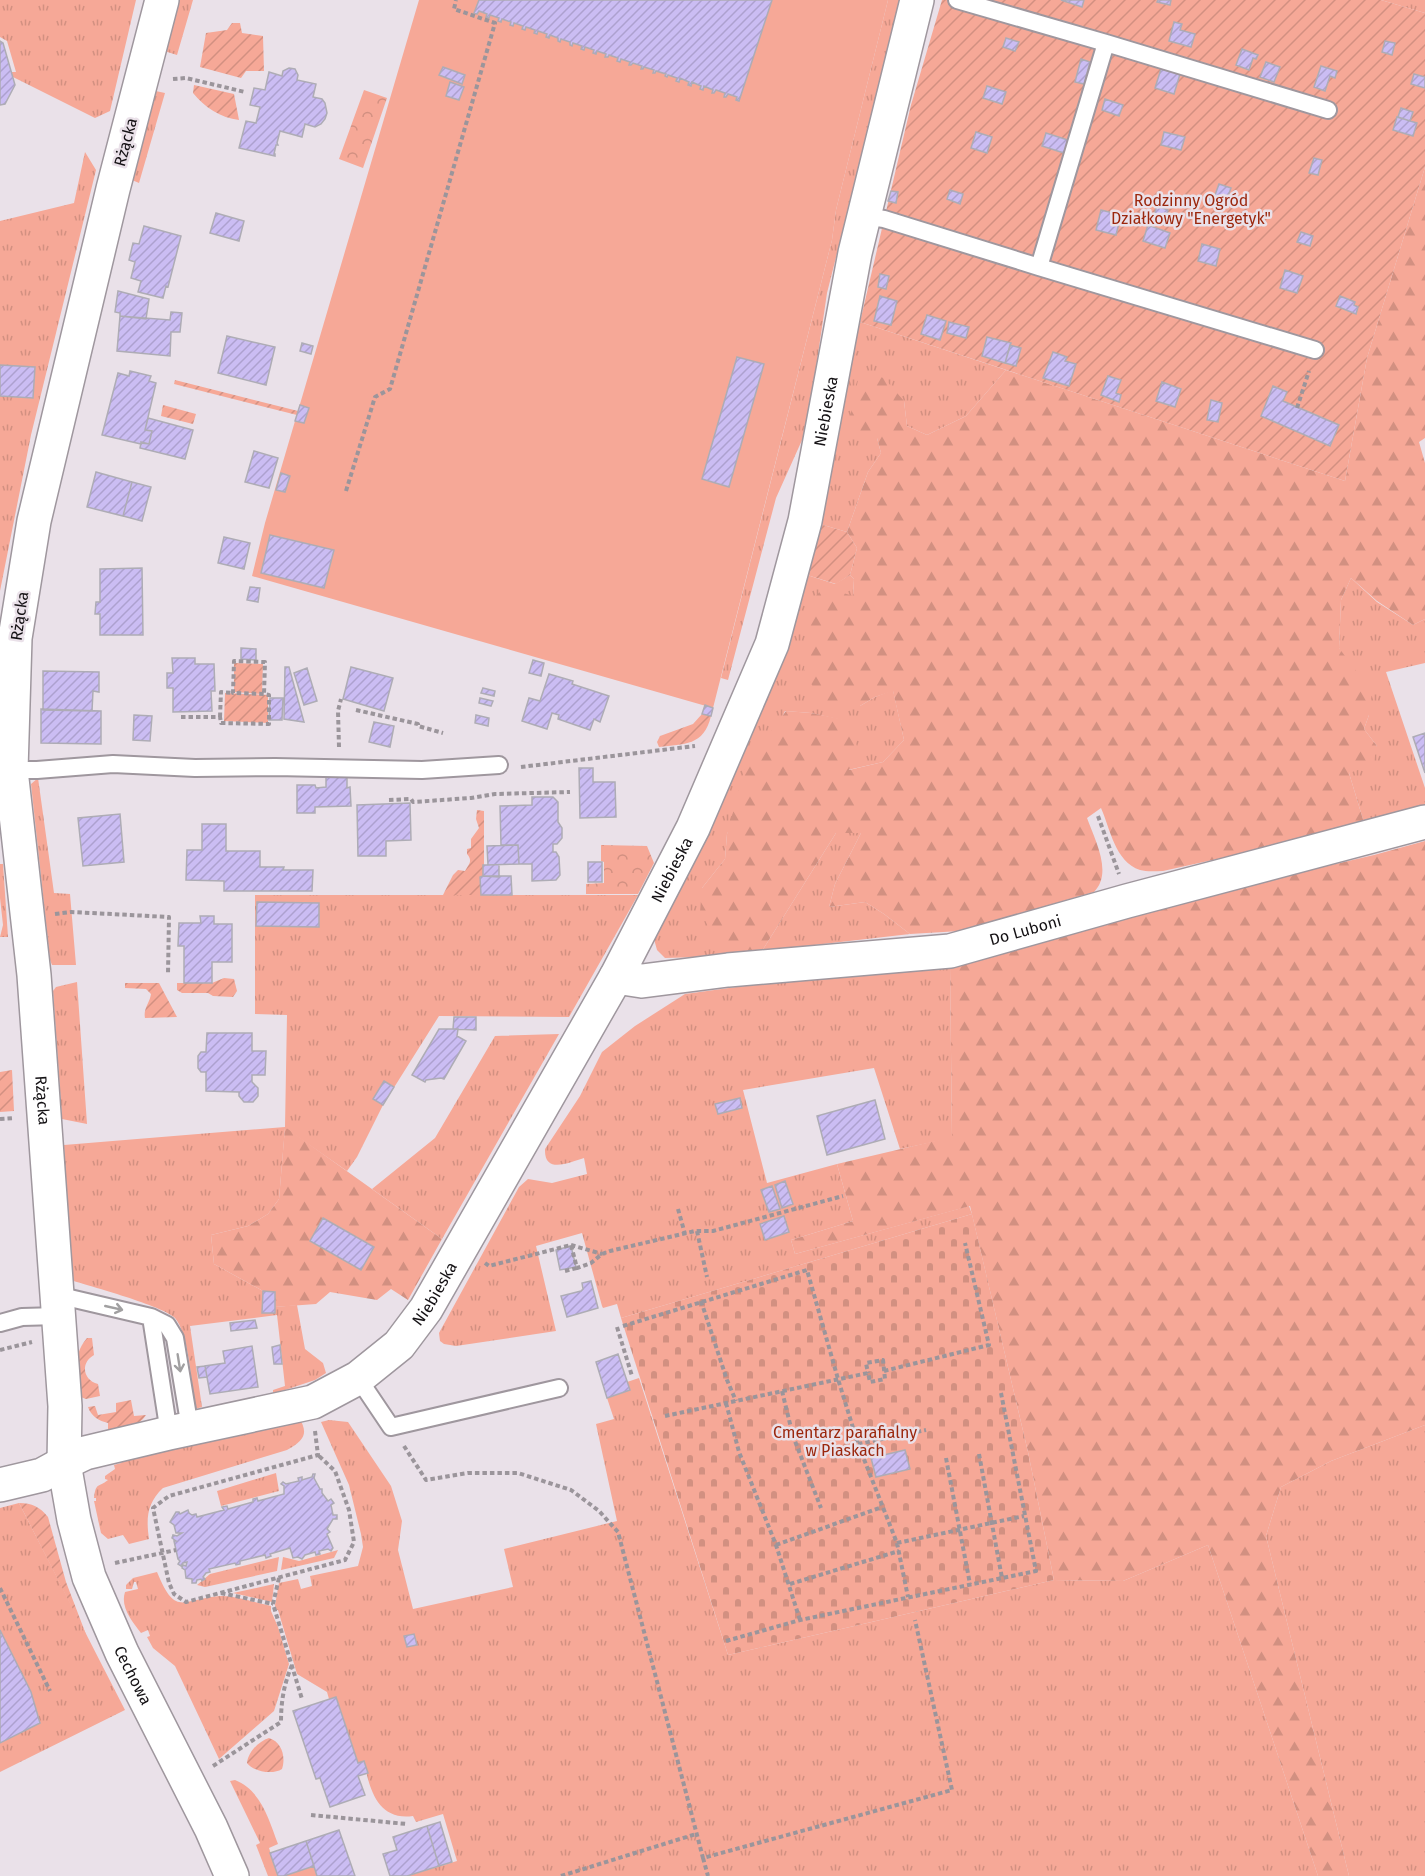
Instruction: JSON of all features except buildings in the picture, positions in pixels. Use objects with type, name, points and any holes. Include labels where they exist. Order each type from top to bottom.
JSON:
[{"type":"street","name":"Rżącka","points":[[64,1463],[65,1406],[52,1317],[34,975],[6,768],[15,638],[34,521],[113,189],[162,0]]},
{"type":"street","name":"Niebieska","points":[[0,1485],[42,1475],[85,1453],[179,1430],[313,1402],[358,1378],[399,1345],[426,1309],[616,977],[693,828],[772,644],[805,521],[838,339],[864,216],[917,0]]},
{"type":"street","name":"Do Luboni","points":[[616,977],[642,981],[728,970],[950,951],[1127,901],[1425,822]]},
{"type":"street","name":"Cechowa","points":[[64,1463],[74,1521],[89,1577],[122,1653],[212,1828],[232,1876]]},
{"type":"lane","points":[[957,0],[1328,110]]},
{"type":"lane","points":[[1039,267],[1106,43]]},
{"type":"lane","points":[[864,216],[884,219],[1315,350]]},
{"type":"lane","points":[[6,768],[37,771],[113,764],[195,768],[422,770],[499,765]]},
{"type":"lane","points":[[0,1323],[22,1317],[151,1317],[179,1430]]},
{"type":"lane","points":[[358,1378],[391,1426],[559,1389]]},
{"type":"path","points":[[346,491],[375,397],[390,389],[495,23],[454,9],[456,0]]},
{"type":"path","points":[[169,79],[186,78],[245,92]]},
{"type":"path","points":[[1297,408],[1315,350]]},
{"type":"path","points":[[233,693],[234,661],[265,662],[264,694]]},
{"type":"path","points":[[221,692],[264,694],[269,695],[269,724],[221,723],[221,692]]},
{"type":"path","points":[[339,768],[338,711],[341,699]]},
{"type":"path","points":[[356,710],[418,724],[418,726],[443,733]]},
{"type":"path","points":[[181,717],[220,717]]},
{"type":"path","points":[[499,765],[503,770],[699,746]]},
{"type":"path","points":[[389,800],[411,799],[413,802],[495,794],[570,792]]},
{"type":"path","points":[[1098,816],[1116,863],[1127,901]]},
{"type":"path","points":[[71,912],[169,917],[168,974]]},
{"type":"path","points":[[0,1119],[15,1118]]},
{"type":"path","points":[[565,1271],[591,1263],[602,1254],[697,1231],[723,1228],[843,1196]]},
{"type":"path","points":[[678,1209],[685,1234]]},
{"type":"path","points":[[697,1231],[707,1276]]},
{"type":"path","points":[[884,1371],[989,1346],[965,1243]]},
{"type":"path","points":[[483,1262],[489,1266],[572,1245],[602,1254]]},
{"type":"path","points":[[572,1245],[577,1268]]},
{"type":"path","points":[[623,1326],[807,1270],[858,1444],[897,1543],[908,1597]]},
{"type":"path","points":[[701,1301],[736,1401]]},
{"type":"path","points":[[0,1350],[52,1317]]},
{"type":"path","points":[[617,1327],[632,1376]]},
{"type":"path","points":[[883,1360],[885,1379],[870,1382],[868,1373],[866,1363],[883,1360]]},
{"type":"path","points":[[665,1416],[868,1373]]},
{"type":"path","points":[[782,1391],[793,1436],[821,1508]]},
{"type":"path","points":[[726,1641],[800,1620],[1036,1571],[1001,1393]]},
{"type":"path","points":[[726,1403],[739,1452],[776,1545],[800,1620]]},
{"type":"path","points":[[314,1424],[318,1455],[335,1471],[349,1510],[354,1542],[345,1560],[186,1602],[174,1594],[169,1583],[153,1508],[169,1496],[318,1455]]},
{"type":"path","points":[[391,1426],[426,1480],[468,1473],[518,1473],[571,1490],[599,1511],[618,1532],[708,1876]]},
{"type":"path","points":[[858,1444],[926,1430]]},
{"type":"path","points":[[979,1454],[1002,1578]]},
{"type":"path","points":[[946,1458],[970,1584]]},
{"type":"path","points":[[776,1545],[882,1507]]},
{"type":"path","points":[[897,1543],[1024,1516]]},
{"type":"path","points":[[124,1562],[176,1550]]},
{"type":"path","points":[[790,1584],[898,1551]]},
{"type":"path","points":[[279,1578],[273,1604],[302,1699]]},
{"type":"path","points":[[0,1588],[50,1691]]},
{"type":"path","points":[[220,1593],[273,1604]]},
{"type":"path","points":[[703,1858],[952,1790],[915,1620]]},
{"type":"path","points":[[211,1767],[280,1722],[280,1704],[284,1685],[292,1665]]},
{"type":"path","points":[[311,1815],[407,1824]]},
{"type":"path","points":[[561,1876],[696,1834]]},
{"type":"green space","points":[[0,0],[136,0],[110,111],[95,118],[13,77],[11,72],[16,72],[7,41],[0,37]]},
{"type":"green space","points":[[174,0],[193,0],[177,55],[161,50]]},
{"type":"green space","points":[[419,0],[888,0],[836,210],[832,240],[713,708],[252,576],[265,523]]},
{"type":"green space","points":[[888,0],[901,0],[827,293],[807,429],[776,498],[728,680],[721,678],[832,240],[836,210]]},
{"type":"green space","name":"Rodzinny Ogród Działkowy \"Energetyk\"","points":[[942,0],[1381,0],[1425,13],[1425,167],[1367,358],[1345,481],[860,322],[911,105]]},
{"type":"green space","points":[[1381,0],[1425,0],[1425,13]]},
{"type":"green space","points":[[232,23],[240,23],[242,33],[263,36],[264,71],[246,71],[241,78],[200,67],[206,33],[227,30]]},
{"type":"green space","points":[[194,85],[234,94],[239,120],[219,114],[202,103],[193,93]]},
{"type":"green space","points":[[151,90],[165,93],[139,183],[132,180]]},
{"type":"green space","points":[[364,90],[387,98],[363,168],[339,159]]},
{"type":"green space","points":[[85,152],[96,170],[31,435],[0,591],[0,221],[74,203]]},
{"type":"green space","points":[[1425,167],[1425,438],[1419,442],[1425,463],[1425,619],[1413,625],[1377,601],[1351,578],[1341,600],[1339,648],[1372,692],[1369,715],[1364,729],[1377,746],[1373,765],[1349,773],[1365,826],[1163,871],[1146,871],[1132,866],[1119,852],[1101,808],[1087,818],[1098,846],[1102,866],[1102,876],[1094,892],[960,931],[910,934],[865,902],[829,907],[835,884],[861,833],[836,833],[762,951],[735,956],[719,944],[700,912],[702,888],[725,859],[727,834],[745,767],[786,711],[811,713],[851,721],[857,747],[849,770],[883,762],[904,740],[893,691],[875,697],[860,706],[821,700],[804,672],[809,604],[824,587],[853,596],[854,579],[850,575],[857,548],[847,532],[868,472],[881,453],[877,438],[847,431],[860,371],[884,378],[904,401],[907,426],[927,435],[966,416],[1006,370],[1345,481],[1367,358]]},
{"type":"green space","points":[[860,322],[1006,370],[966,416],[927,435],[907,426],[904,401],[877,438],[881,453],[868,472],[847,532],[820,524],[848,371]]},
{"type":"green space","points":[[175,380],[298,411],[297,415],[174,384]]},
{"type":"green space","points":[[163,405],[196,414],[193,424],[161,416]]},
{"type":"green space","points":[[820,524],[847,532],[857,548],[850,575],[836,584],[807,575]]},
{"type":"green space","points":[[807,575],[835,584],[850,575],[854,579],[853,596],[860,706],[893,690],[904,740],[883,762],[848,770],[851,722],[811,713],[785,711],[727,834],[725,859],[702,888],[735,956],[665,958],[657,950],[654,939],[699,851],[760,716],[778,669]]},
{"type":"green space","points":[[1351,578],[1377,602],[1413,625],[1425,619],[1425,663],[1386,672],[1425,788],[1425,811],[1365,826],[1349,773],[1377,746],[1364,729],[1369,715],[1339,648],[1341,600]]},
{"type":"green space","points":[[234,663],[263,664],[262,694],[234,692]]},
{"type":"green space","points":[[225,693],[268,695],[268,723],[224,721]]},
{"type":"green space","points":[[702,714],[711,716],[708,726],[698,738],[685,744],[659,747],[657,742],[660,736],[693,724]]},
{"type":"green space","points":[[38,778],[54,893],[70,894],[76,965],[52,965],[50,960],[31,784]]},
{"type":"green space","points":[[477,810],[484,811],[484,865],[483,876],[480,877],[481,895],[443,895],[453,875],[458,870],[465,871],[470,862],[467,849],[471,848],[471,839],[479,828],[476,819]]},
{"type":"green space","points":[[836,833],[861,833],[835,884],[829,907],[865,902],[910,934],[762,951]]},
{"type":"green space","points":[[1425,841],[1425,1425],[1331,1461],[1281,1487],[1266,1536],[1349,1876],[1318,1876],[1208,1545],[1123,1581],[1054,1580],[1028,1452],[970,1206],[795,1254],[791,1240],[853,1221],[837,1164],[952,1137],[950,966],[1129,912]]},
{"type":"green space","points":[[601,845],[647,846],[654,863],[638,894],[586,894],[586,884],[604,883]]},
{"type":"green space","points":[[0,864],[3,864],[8,937],[0,937],[3,925]]},
{"type":"green space","points":[[255,895],[638,895],[569,1017],[439,1016],[383,1105],[357,1157],[347,1171],[285,1128],[279,1199],[268,1214],[248,1226],[211,1235],[214,1264],[263,1291],[263,1313],[275,1313],[275,1307],[297,1305],[305,1349],[323,1363],[326,1373],[315,1380],[273,1394],[273,1390],[285,1386],[277,1315],[190,1326],[202,1407],[195,1409],[187,1348],[175,1318],[142,1302],[70,1280],[64,1145],[285,1127],[287,1015],[255,1014]]},
{"type":"green space","points":[[950,966],[952,1138],[900,1149],[874,1068],[743,1090],[767,1183],[837,1164],[853,1221],[791,1240],[795,1254],[969,1206],[972,1214],[621,1318],[617,1304],[603,1308],[602,1306],[582,1233],[536,1246],[556,1331],[456,1346],[440,1341],[439,1333],[519,1187],[528,1179],[552,1183],[587,1174],[584,1158],[565,1164],[553,1164],[546,1157],[545,1149],[580,1096],[602,1052],[635,1026],[685,994],[788,980]]},
{"type":"green space","points":[[224,978],[234,979],[237,991],[233,997],[213,996],[208,993],[182,993],[177,990],[177,983],[212,983]]},
{"type":"green space","points":[[77,982],[87,1124],[62,1119],[53,991],[56,987]]},
{"type":"green space","points":[[125,983],[159,983],[177,1017],[145,1018],[151,994],[146,989],[125,988]]},
{"type":"green space","points":[[559,1034],[442,1239],[372,1189],[435,1138],[495,1036]]},
{"type":"green space","points":[[12,1070],[14,1111],[0,1112],[0,1072]]},
{"type":"green space","points":[[285,1127],[442,1239],[408,1300],[391,1289],[377,1300],[330,1292],[316,1304],[275,1307],[275,1292],[263,1291],[214,1264],[211,1235],[248,1226],[268,1214],[279,1199]]},
{"type":"green space","name":"Cmentarz parafialny w Piaskach","points":[[972,1214],[1028,1452],[1054,1580],[728,1655],[621,1318]]},
{"type":"green space","points":[[87,1338],[92,1338],[94,1355],[87,1362],[85,1371],[89,1379],[98,1384],[100,1396],[86,1399],[78,1396],[76,1366],[79,1351]]},
{"type":"green space","points":[[639,1378],[728,1655],[1054,1580],[1123,1581],[1208,1545],[1318,1876],[407,1876],[457,1861],[443,1814],[416,1822],[413,1816],[391,1813],[377,1801],[372,1792],[364,1761],[358,1763],[336,1697],[329,1699],[327,1692],[297,1674],[275,1605],[279,1583],[298,1579],[301,1589],[312,1586],[310,1576],[358,1566],[363,1547],[349,1485],[321,1422],[329,1420],[348,1422],[391,1486],[402,1521],[398,1550],[413,1609],[513,1587],[504,1549],[617,1521],[596,1424],[614,1419],[607,1398],[630,1390],[627,1382]]},
{"type":"green space","points":[[131,1400],[134,1416],[146,1415],[139,1423],[125,1428],[108,1430],[108,1423],[96,1418],[88,1407],[95,1406],[98,1415],[116,1412],[116,1403]]},
{"type":"green space","points":[[298,1416],[303,1427],[303,1436],[298,1443],[287,1450],[163,1488],[154,1499],[149,1511],[149,1539],[129,1544],[123,1535],[108,1539],[101,1533],[94,1501],[96,1498],[94,1498],[98,1486],[108,1480],[105,1476],[115,1469],[114,1465],[122,1461]]},
{"type":"green space","points":[[1425,1425],[1425,1876],[1349,1876],[1266,1536],[1281,1487],[1331,1461]]},
{"type":"green space","points":[[276,1473],[279,1491],[221,1506],[217,1491]]},
{"type":"green space","points":[[19,1503],[125,1710],[0,1772],[0,1508]]},
{"type":"green space","points":[[19,1503],[35,1506],[48,1517],[66,1582],[87,1637]]},
{"type":"green space","points":[[338,1550],[334,1558],[281,1570],[283,1557],[299,1561]]},
{"type":"green space","points":[[279,1557],[277,1571],[205,1587],[197,1585],[210,1574]]},
{"type":"green space","points":[[157,1572],[175,1601],[188,1602],[226,1596],[271,1606],[278,1627],[289,1664],[274,1711],[219,1759],[175,1666],[153,1648],[147,1637],[150,1636],[148,1630],[141,1633],[125,1608],[125,1592],[138,1589],[136,1582],[132,1589],[126,1589],[126,1585],[133,1578]]},
{"type":"green space","points":[[274,1584],[272,1602],[233,1593]]},
{"type":"green space","points":[[269,1738],[280,1746],[283,1755],[282,1769],[274,1772],[259,1770],[247,1763],[249,1755],[255,1748]]},
{"type":"green space","points":[[235,1780],[251,1791],[263,1807],[278,1844],[269,1848],[278,1876],[268,1876],[256,1845],[260,1843],[230,1781]]},
{"type":"green space","points":[[314,1866],[317,1876],[284,1876]]}]
